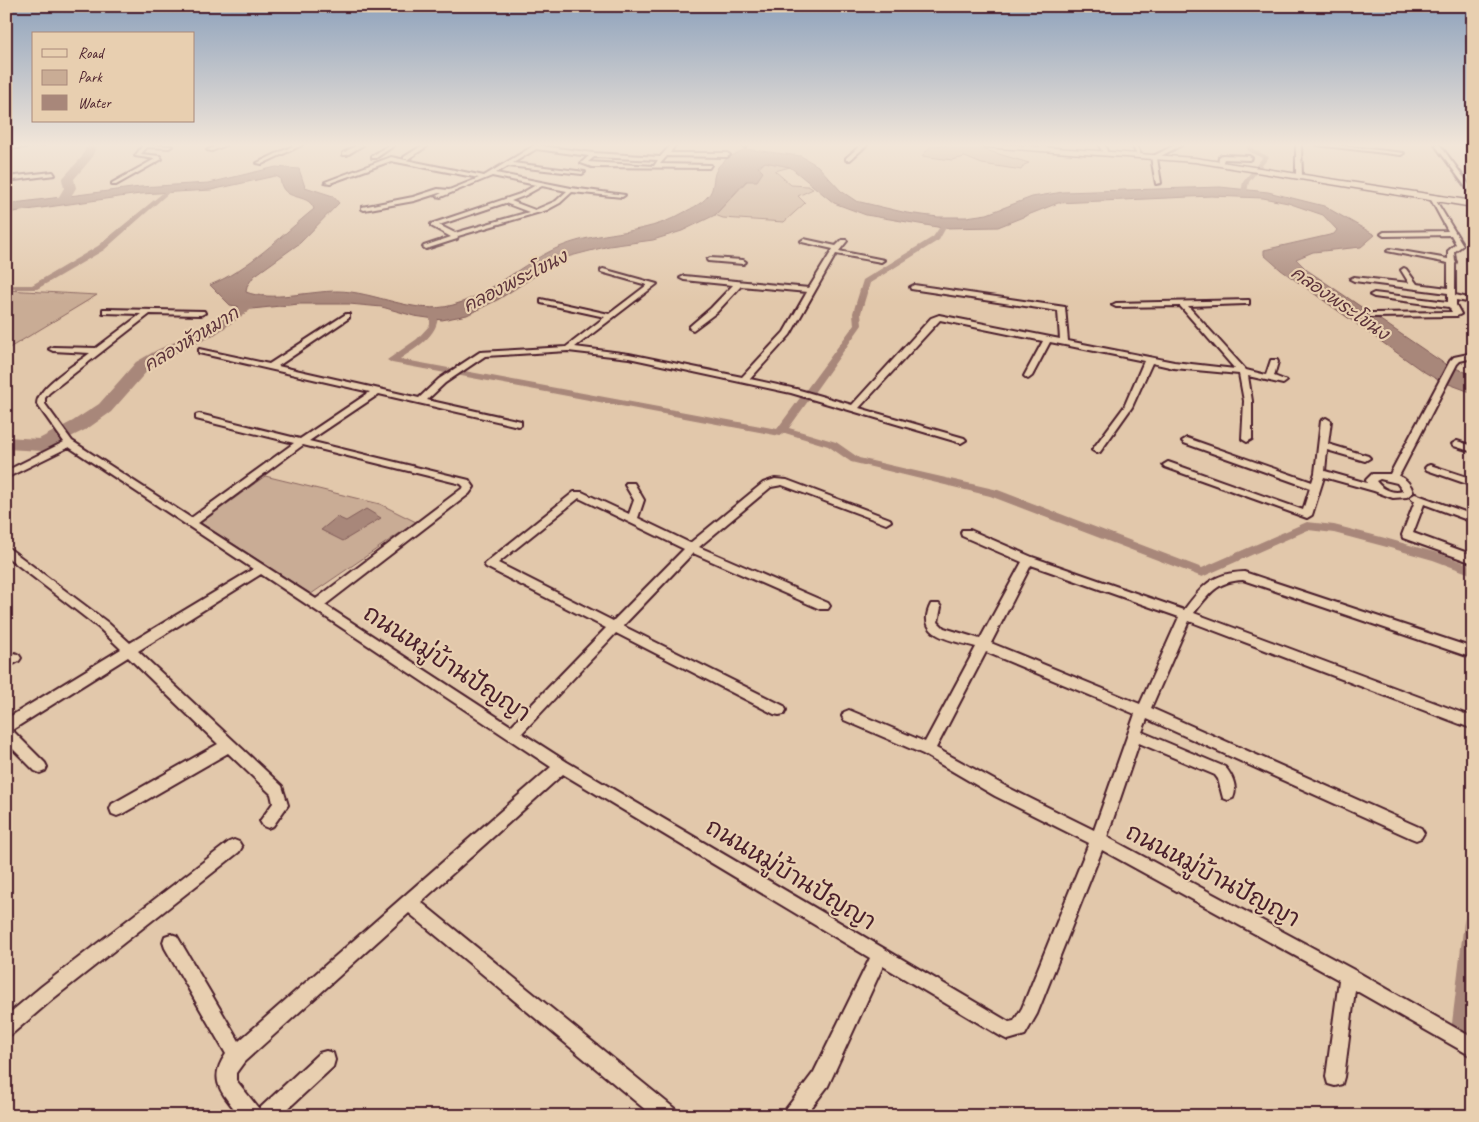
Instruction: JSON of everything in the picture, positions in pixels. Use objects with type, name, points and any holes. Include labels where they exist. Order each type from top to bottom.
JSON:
[{"type":"main road","points":[[1434,197],[1473,203]]},
{"type":"main road","points":[[1438,197],[1473,203]]},
{"type":"street","points":[[364,208],[416,197]]},
{"type":"street","points":[[454,235],[433,225],[512,197]]},
{"type":"street","points":[[426,246],[454,238],[454,235],[535,212],[554,205],[563,197]]},
{"type":"street","points":[[1372,315],[1457,315],[1452,305],[1454,294],[1451,251],[1460,245],[1431,197]]},
{"type":"street","points":[[504,200],[535,212]]},
{"type":"street","points":[[467,213],[476,217]]},
{"type":"street","points":[[1384,234],[1453,233]]},
{"type":"street","points":[[804,241],[881,260]]},
{"type":"street","points":[[743,381],[792,328],[810,290],[844,241]]},
{"type":"street","points":[[1390,251],[1453,262]]},
{"type":"street","points":[[710,260],[729,271],[740,282],[810,290]]},
{"type":"street","points":[[684,278],[729,271],[742,262]]},
{"type":"street","points":[[1404,270],[1414,286]]},
{"type":"street","points":[[568,349],[653,284],[603,271]]},
{"type":"street","points":[[1354,279],[1414,286],[1454,294],[1473,301]]},
{"type":"street","points":[[693,328],[714,310],[740,282]]},
{"type":"street","points":[[914,286],[1062,309],[1064,343]]},
{"type":"street","points":[[1374,295],[1452,305]]},
{"type":"street","points":[[544,300],[610,316]]},
{"type":"street","points":[[1116,305],[1246,302]]},
{"type":"street","points":[[1182,304],[1243,372],[1248,401],[1247,439]]},
{"type":"street","points":[[106,311],[201,313]]},
{"type":"street","points":[[6,476],[64,438],[41,404],[41,398],[46,391],[148,312]]},
{"type":"street","points":[[270,367],[346,316]]},
{"type":"street","points":[[854,408],[938,318],[1148,360],[1243,372],[1282,381]]},
{"type":"street","points":[[1028,376],[1047,340]]},
{"type":"street","points":[[53,349],[98,351]]},
{"type":"street","points":[[420,401],[468,363],[488,353],[568,349],[629,356],[793,391],[961,440]]},
{"type":"street","points":[[202,352],[518,423]]},
{"type":"street","points":[[1393,478],[1454,363],[1457,359],[1473,355]]},
{"type":"street","points":[[1097,450],[1128,407],[1148,360]]},
{"type":"street","points":[[1269,377],[1274,362]]},
{"type":"street","points":[[192,523],[301,442],[377,391]]},
{"type":"street","points":[[199,417],[464,482],[469,487],[317,606]]},
{"type":"street","points":[[1168,465],[1307,515],[1320,473],[1326,421]]},
{"type":"street","name":"ถนนหมู่บ้านปัญญา","points":[[64,438],[562,766],[1008,1031],[1019,1029],[1028,1014],[1098,840],[1348,976],[1473,1048]]},
{"type":"street","points":[[1187,441],[1317,487]]},
{"type":"street","points":[[1457,444],[1473,449]]},
{"type":"street","points":[[1323,446],[1366,458]]},
{"type":"street","points":[[1430,468],[1473,483]]},
{"type":"street","points":[[1320,473],[1391,494],[1406,494],[1473,519]]},
{"type":"street","points":[[1378,489],[1371,483],[1372,477],[1380,475],[1393,478],[1407,486],[1409,489],[1406,494]]},
{"type":"street","points":[[512,734],[691,548],[767,485],[774,482],[783,482],[886,521]]},
{"type":"street","points":[[630,484],[639,500],[632,519]]},
{"type":"street","points":[[779,710],[490,564],[578,494],[691,548],[824,606]]},
{"type":"street","points":[[1421,500],[1407,535],[1473,559]]},
{"type":"street","points":[[966,533],[1028,560],[1186,615],[1473,723]]},
{"type":"street","points":[[6,550],[103,625],[277,790],[281,805],[268,821]]},
{"type":"street","points":[[928,750],[1028,560]]},
{"type":"street","points":[[6,726],[261,569]]},
{"type":"street","points":[[849,716],[928,750],[1000,791],[1098,840],[1143,711],[1186,615],[1215,582],[1232,576],[1244,576],[1473,653]]},
{"type":"street","points":[[935,607],[934,627],[983,645],[1143,711],[1416,833]]},
{"type":"street","points":[[6,733],[40,767]]},
{"type":"street","points":[[1134,735],[1220,770],[1225,777],[1228,794]]},
{"type":"street","points":[[116,809],[228,745]]},
{"type":"street","points":[[252,1116],[227,1083],[226,1070],[237,1055],[562,766]]},
{"type":"street","points":[[6,1028],[48,992],[234,847]]},
{"type":"street","points":[[409,902],[668,1116]]},
{"type":"street","points":[[171,942],[237,1055]]},
{"type":"street","points":[[793,1116],[821,1080],[880,955]]},
{"type":"street","points":[[1335,1077],[1348,976]]},
{"type":"street","points":[[266,1116],[326,1060]]},
{"type":"green space","points":[[732,197],[799,197],[805,203],[784,222],[723,218],[715,215]]},
{"type":"green space","points":[[6,290],[97,295],[6,350]]},
{"type":"green space","points":[[265,476],[380,504],[416,522],[311,594],[201,523]]},
{"type":"water","points":[[58,197],[116,197],[6,213],[6,204]]},
{"type":"water","name":"คลองพระโขนง","points":[[299,197],[334,197],[339,203],[300,243],[254,276],[247,286],[246,292],[256,295],[279,296],[326,291],[351,292],[410,305],[439,308],[453,305],[483,292],[554,249],[584,239],[653,226],[695,207],[706,197],[731,197],[715,215],[682,231],[653,240],[609,246],[563,258],[499,299],[467,315],[442,320],[414,316],[382,307],[349,304],[299,304],[252,309],[230,305],[210,285],[251,261],[314,209],[306,200]]},
{"type":"water","points":[[827,197],[851,197],[856,201],[907,213],[938,217],[966,217],[987,214],[1031,197],[1181,197],[1058,203],[998,227],[943,228],[866,215],[834,203]]},
{"type":"water","name":"คลองพระโขนง","points":[[1246,197],[1289,197],[1324,206],[1375,235],[1361,247],[1313,252],[1296,259],[1307,270],[1445,364],[1473,375],[1473,393],[1438,380],[1421,370],[1281,270],[1264,255],[1264,250],[1334,234],[1337,230],[1323,215],[1288,203],[1263,198]]},
{"type":"water","points":[[366,509],[381,518],[343,541],[321,530],[337,517],[346,521]]},
{"type":"waterway","points":[[6,287],[34,287],[101,248],[160,197]]},
{"type":"waterway","points":[[434,315],[434,325],[420,341],[392,360],[780,433],[858,325],[857,313],[866,282],[936,238],[946,222]]},
{"type":"waterway","name":"คลองหัวหมาก","points":[[6,443],[42,445],[80,425],[105,408],[142,366],[163,353],[207,333],[251,303]]},
{"type":"waterway","points":[[783,429],[832,444],[855,460],[994,493],[1202,573],[1307,526],[1334,529],[1385,542],[1437,557],[1473,571]]},
{"type":"waterway","points":[[1461,1032],[1473,922]]}]
